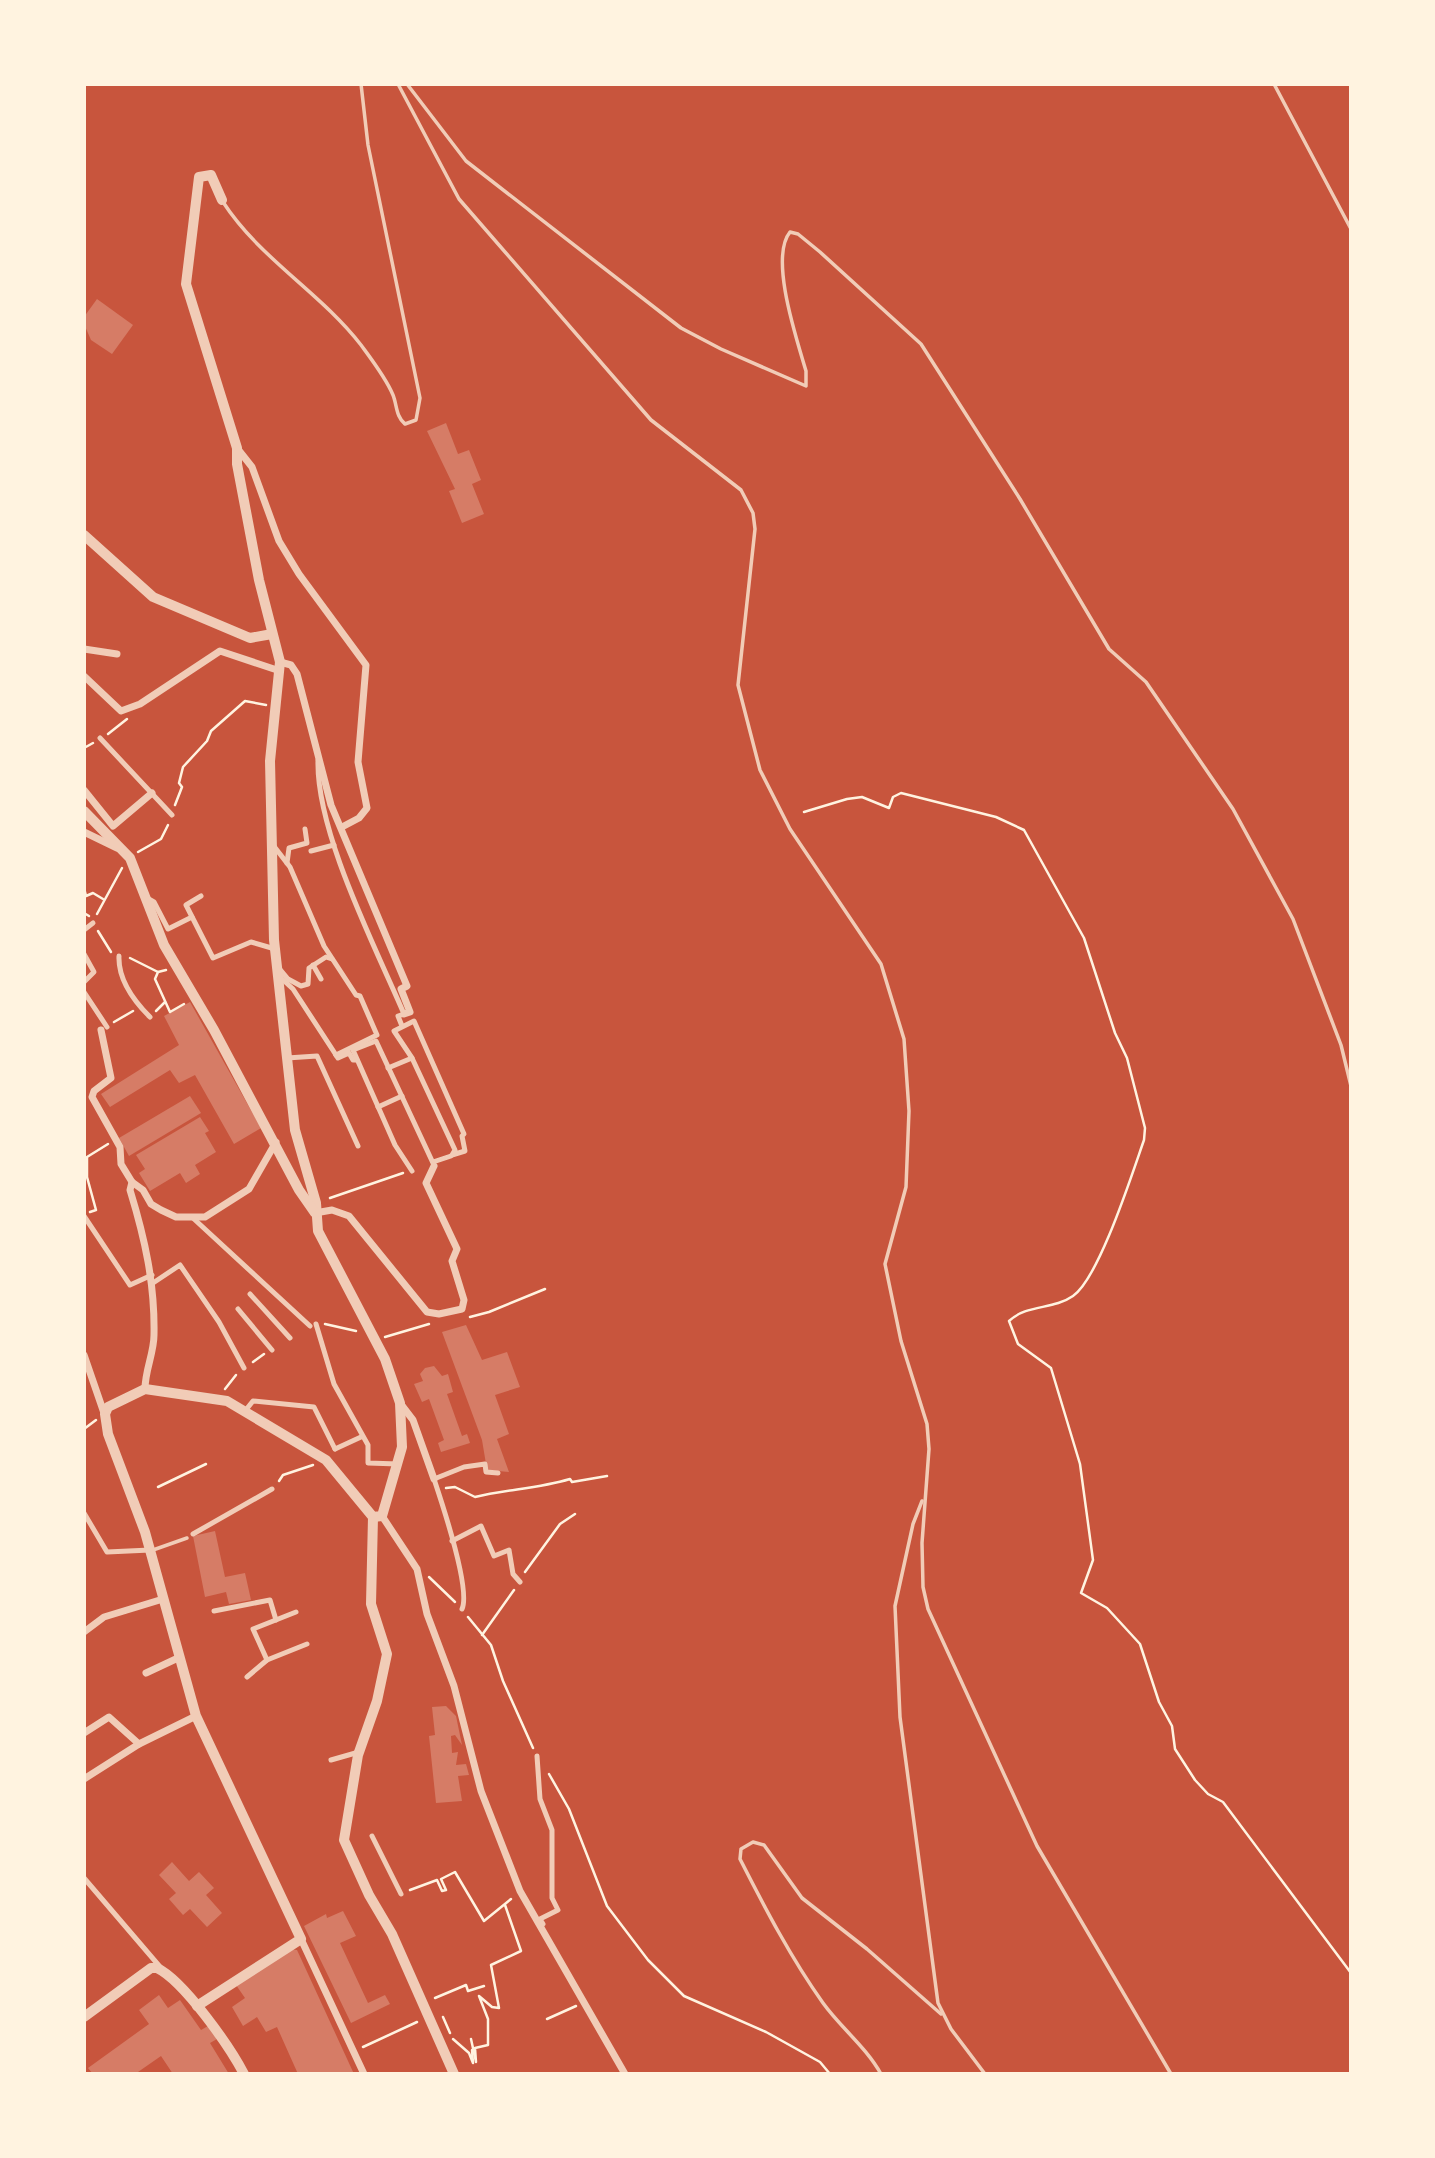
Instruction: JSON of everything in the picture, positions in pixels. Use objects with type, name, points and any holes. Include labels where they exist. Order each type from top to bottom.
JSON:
[{"type":"street","points":[[222,200],[211,175],[198,177],[186,284],[192,314],[237,448],[237,464],[259,580],[280,666],[270,761],[275,949],[295,1130],[315,1208],[318,1231],[385,1359],[400,1403],[402,1447],[373,1529],[371,1604],[387,1654],[377,1702],[359,1752],[344,1840],[369,1895],[392,1934],[454,2074]]},
{"type":"street","points":[[237,448],[252,467],[279,541],[299,574],[366,665],[358,762],[367,808],[359,818],[342,827]]},
{"type":"street","points":[[84,535],[153,597],[250,638],[272,634]]},
{"type":"street","points":[[84,649],[117,654]]},
{"type":"street","points":[[84,677],[119,710],[128,709],[220,651],[280,666],[290,664],[296,671],[331,805],[407,986],[401,989],[410,1012],[398,1016],[402,1026]]},
{"type":"street","points":[[100,738],[146,791],[152,793],[172,816]]},
{"type":"street","points":[[318,755],[317,782],[334,845],[404,1014]]},
{"type":"street","points":[[84,790],[113,826],[152,793]]},
{"type":"street","points":[[84,811],[128,855],[159,935],[276,1142],[299,1191],[315,1208],[349,1216],[364,1231],[420,1308],[439,1314],[462,1309],[464,1300],[452,1261],[457,1249],[426,1183],[433,1164],[466,1151],[463,1132],[414,1021],[394,1031],[412,1058],[454,1150],[452,1155]]},
{"type":"street","points":[[287,863],[289,848],[307,843],[305,829]]},
{"type":"street","points":[[84,832],[128,855]]},
{"type":"street","points":[[272,844],[287,863],[332,959],[356,995],[360,996],[377,1035],[336,1055]]},
{"type":"street","points":[[311,851],[334,845]]},
{"type":"street","points":[[145,896],[154,902],[168,929],[192,917]]},
{"type":"street","points":[[201,896],[186,905],[214,958],[251,942],[275,949]]},
{"type":"street","points":[[84,930],[93,923]]},
{"type":"street","points":[[84,954],[94,972],[84,982]]},
{"type":"street","points":[[119,956],[118,971],[137,1003],[150,1017]]},
{"type":"street","points":[[279,971],[301,986],[308,984],[309,968],[326,957],[332,959]]},
{"type":"street","points":[[313,965],[321,979]]},
{"type":"street","points":[[279,971],[338,1058],[349,1053],[353,1060],[357,1060]]},
{"type":"street","points":[[84,992],[104,1028],[111,1078],[94,1091],[92,1097],[120,1147],[121,1164],[151,1204],[176,1217],[205,1217],[249,1189],[276,1142]]},
{"type":"street","points":[[412,1171],[395,1145],[353,1051],[376,1041],[433,1164]]},
{"type":"street","points":[[287,1058],[317,1056],[359,1146]]},
{"type":"street","points":[[388,1068],[412,1058]]},
{"type":"street","points":[[378,1107],[402,1096]]},
{"type":"street","points":[[132,1182],[130,1190],[152,1279],[154,1339],[147,1366],[145,1389]]},
{"type":"street","points":[[84,1216],[130,1285],[152,1279],[180,1265],[219,1322],[244,1368]]},
{"type":"street","points":[[194,1219],[313,1325],[334,1384],[361,1437],[368,1445],[368,1462],[398,1464]]},
{"type":"street","points":[[250,1294],[290,1338]]},
{"type":"street","points":[[238,1309],[272,1350]]},
{"type":"street","points":[[84,1355],[105,1414],[108,1434],[150,1550],[196,1716],[363,2074]]},
{"type":"street","points":[[105,1414],[108,1407],[145,1389],[227,1401],[326,1460],[365,1506],[378,1516],[417,1569],[427,1614],[454,1686],[481,1791],[516,1880],[541,1930],[625,2074]]},
{"type":"street","points":[[245,1411],[253,1401],[314,1407],[335,1449]]},
{"type":"street","points":[[400,1403],[408,1410],[438,1489],[465,1602],[462,1609]]},
{"type":"street","points":[[326,1460],[335,1449],[361,1437]]},
{"type":"street","points":[[434,1479],[485,1464],[486,1472],[498,1473]]},
{"type":"street","points":[[190,1536],[272,1489]]},
{"type":"street","points":[[84,1513],[107,1552],[150,1550]]},
{"type":"street","points":[[452,1541],[481,1526],[494,1556],[509,1550],[513,1574],[520,1582]]},
{"type":"street","points":[[84,1632],[104,1617],[163,1599]]},
{"type":"street","points":[[215,1611],[270,1600],[276,1620]]},
{"type":"street","points":[[267,1660],[253,1629],[296,1612]]},
{"type":"street","points":[[247,1677],[267,1660],[307,1644]]},
{"type":"street","points":[[146,1673],[179,1662]]},
{"type":"street","points":[[84,1779],[139,1744],[196,1716]]},
{"type":"street","points":[[84,1734],[109,1717],[139,1744]]},
{"type":"street","points":[[331,1760],[359,1752]]},
{"type":"street","points":[[537,1756],[540,1799],[552,1830],[552,1898],[558,1910],[540,1919],[545,1928],[541,1930]]},
{"type":"street","points":[[372,1836],[401,1894]]},
{"type":"street","points":[[84,1878],[156,1959],[162,1971],[197,2007],[234,2056],[244,2074]]},
{"type":"street","points":[[197,2007],[300,1939]]},
{"type":"street","points":[[84,2017],[151,1968],[162,1971]]},
{"type":"lane","points":[[222,200],[240,228],[259,248],[360,344],[393,394],[400,420],[405,424],[416,420],[420,398],[368,145],[361,84]]},
{"type":"lane","points":[[398,84],[460,199],[651,420],[741,490],[753,513],[755,528],[738,685],[760,770],[790,829],[881,964],[904,1039],[909,1111],[905,1187],[885,1264],[898,1330],[927,1424],[929,1449],[923,1587],[939,1637],[1037,1846],[1171,2074]]},
{"type":"lane","points":[[407,84],[466,161],[681,328],[721,349],[806,386],[806,371],[782,273],[784,240],[790,232],[798,234],[820,252],[921,344],[1020,499],[1109,649],[1146,682],[1233,809],[1293,919],[1341,1045],[1351,1086]]},
{"type":"lane","points":[[1274,84],[1351,229]]},
{"type":"lane","points":[[925,1496],[914,1524],[895,1606],[900,1717],[938,2003],[943,2016]]},
{"type":"lane","points":[[150,1550],[190,1536]]},
{"type":"lane","points":[[881,2074],[862,2046],[824,2005],[780,1936],[740,1858],[741,1849],[754,1842],[764,1845],[802,1898],[867,1949],[943,2016],[985,2074]]},
{"type":"path","points":[[93,923],[128,855],[161,839],[182,787],[178,783],[183,767],[207,741],[211,731],[245,701],[274,706]]},
{"type":"path","points":[[84,748],[126,723],[128,709]]},
{"type":"path","points":[[804,812],[862,797],[889,808],[893,797],[901,793],[996,817],[1024,830],[1081,930],[1126,1058],[1145,1128],[1144,1140],[1085,1287],[1062,1303],[1018,1313],[1009,1321],[1018,1344],[1051,1368],[1080,1464],[1093,1560],[1088,1569],[1083,1597],[1107,1608],[1140,1644],[1159,1702],[1172,1726],[1175,1749],[1188,1770],[1208,1794],[1223,1802],[1351,1973]]},
{"type":"path","points":[[84,889],[86,896],[93,893],[103,899]]},
{"type":"path","points":[[84,913],[87,912],[112,954],[123,955],[158,973],[155,979],[170,1012],[195,998]]},
{"type":"path","points":[[104,1028],[134,1010],[146,1021],[165,1002]]},
{"type":"path","points":[[96,1210],[88,1177],[87,1157],[115,1140]]},
{"type":"path","points":[[315,1208],[412,1171]]},
{"type":"path","points":[[272,1489],[283,1475],[326,1460]]},
{"type":"path","points":[[158,1487],[206,1464]]},
{"type":"path","points":[[438,1489],[455,1487],[475,1497],[511,1488],[529,1489],[570,1479],[572,1482],[607,1476]]},
{"type":"path","points":[[482,1635],[560,1524],[575,1514]]},
{"type":"path","points":[[417,1569],[439,1585],[462,1609],[497,1657],[503,1681],[537,1756]]},
{"type":"path","points":[[547,1772],[565,1800],[607,1906],[648,1960],[684,1996],[766,2032],[820,2063],[830,2074]]},
{"type":"path","points":[[401,1894],[437,1880],[442,1891],[446,1891],[442,1879],[455,1872],[484,1921],[511,1900]]},
{"type":"path","points":[[454,2041],[469,2053],[473,2063],[471,2039],[476,2062],[475,2048],[488,2045],[488,2019],[479,1996],[492,2007],[499,2008],[491,1965],[521,1951],[505,1905]]},
{"type":"path","points":[[452,2036],[434,1999],[466,1985],[468,1991],[484,1986]]},
{"type":"path","points":[[547,2019],[583,2003]]},
{"type":"path","points":[[352,2053],[430,2017]]},
{"type":"building","points":[[97,299],[133,325],[112,354],[91,340],[84,324],[84,317]]},
{"type":"building","points":[[446,423],[458,454],[469,450],[481,480],[472,484],[484,514],[462,523],[449,491],[455,489],[427,431]]},
{"type":"building","points":[[190,1002],[261,1128],[234,1144],[195,1075],[179,1083],[170,1070],[110,1107],[101,1094],[179,1045],[164,1016]]},
{"type":"building","points":[[190,1096],[201,1113],[129,1156],[119,1138]]},
{"type":"building","points":[[200,1117],[209,1131],[205,1133],[216,1152],[195,1165],[200,1174],[186,1183],[180,1173],[150,1191],[139,1173],[145,1169],[136,1155]]},
{"type":"building","points":[[466,1325],[482,1360],[507,1352],[520,1387],[495,1395],[509,1434],[497,1439],[509,1472],[487,1470],[482,1440],[442,1332]]},
{"type":"building","points":[[434,1366],[442,1376],[448,1374],[453,1392],[447,1394],[462,1436],[467,1434],[470,1443],[441,1452],[438,1443],[444,1440],[429,1399],[422,1402],[414,1384],[423,1381],[420,1374],[425,1368]]},
{"type":"building","points":[[215,1531],[225,1577],[245,1573],[251,1600],[229,1604],[226,1592],[205,1597],[193,1536]]},
{"type":"building","points":[[446,1706],[456,1716],[462,1745],[455,1735],[451,1736],[452,1753],[458,1752],[456,1765],[466,1764],[469,1775],[458,1776],[462,1801],[436,1803],[429,1736],[435,1735],[432,1707]]},
{"type":"building","points":[[172,1862],[189,1881],[199,1872],[214,1888],[206,1895],[222,1913],[207,1927],[190,1909],[183,1915],[169,1899],[176,1893],[159,1875]]},
{"type":"building","points":[[343,1911],[356,1936],[340,1943],[368,2003],[385,1995],[390,2004],[351,2023],[304,1926],[326,1914],[327,1918]]},
{"type":"building","points":[[290,1949],[297,1950],[354,2074],[298,2074],[277,2027],[266,2032],[257,2017],[243,2026],[232,2007],[245,1998],[236,1985]]},
{"type":"building","points":[[159,1995],[168,2008],[180,2000],[201,2030],[208,2026],[217,2039],[210,2043],[229,2074],[173,2074],[161,2056],[138,2072],[140,2074],[93,2074],[88,2068],[149,2024],[139,2010]]}]
